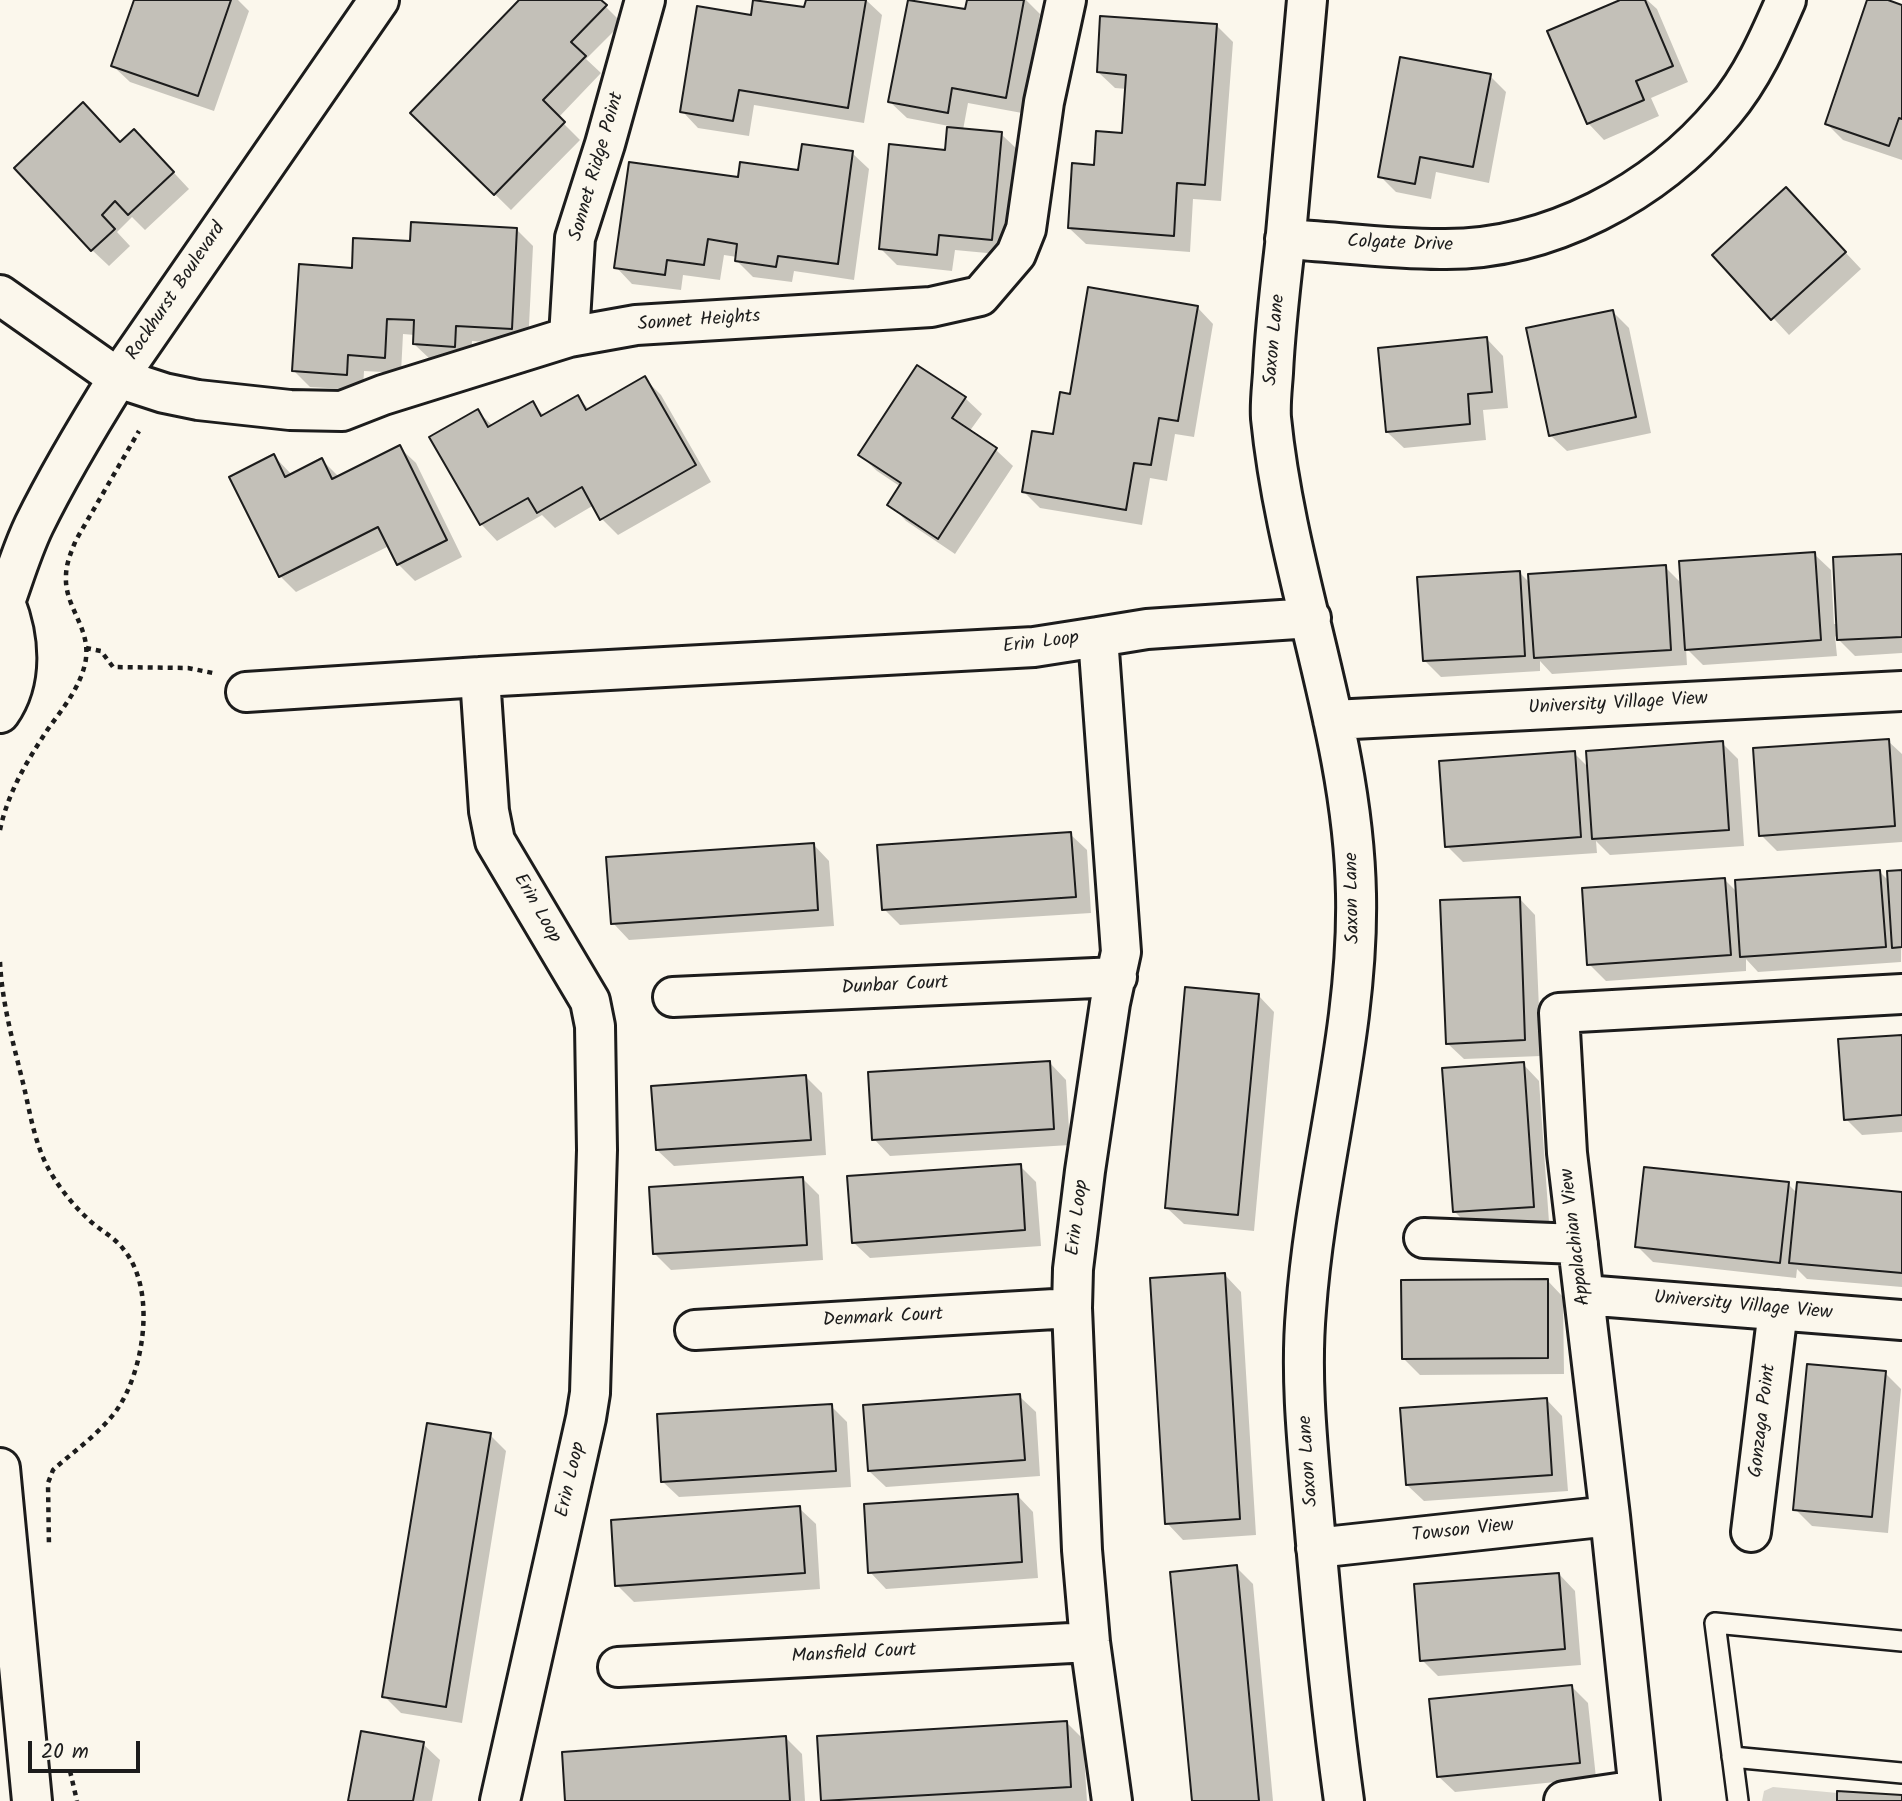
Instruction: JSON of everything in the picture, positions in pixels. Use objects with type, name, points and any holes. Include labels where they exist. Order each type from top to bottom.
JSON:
[{"type":"street","name":"Rockhurst Boulevard","points":[[0,713],[13,690],[17,669],[13,622],[2,603],[51,492],[118,378],[379,0]]},
{"type":"street","name":"Sonnet Ridge Point","points":[[569,337],[575,238],[605,144],[645,0]]},
{"type":"street","name":"Sonnet Heights","points":[[0,295],[118,378],[164,393],[198,400],[290,410],[342,411],[383,395],[569,337],[636,325],[932,307],[980,296],[1016,254],[1026,229],[1044,102],[1066,0]]},
{"type":"street","name":"Saxon Lane","points":[[1307,0],[1275,334],[1271,412],[1279,481],[1290,537],[1342,753],[1350,801],[1356,895],[1348,1016],[1315,1216],[1305,1315],[1306,1423],[1316,1548],[1333,1725],[1344,1801]]},
{"type":"street","name":"Colgate Drive","points":[[1285,239],[1441,250],[1502,244],[1564,226],[1616,202],[1682,155],[1724,111],[1762,56],[1786,0]]},
{"type":"street","name":"Erin Loop","points":[[246,692],[1034,648],[1147,629],[1311,618]]},
{"type":"street","name":"Erin Loop","points":[[1098,637],[1121,952],[1085,1171],[1073,1269],[1072,1308],[1082,1550],[1090,1642],[1112,1801]]},
{"type":"street","name":"Erin Loop","points":[[480,677],[489,811],[495,841],[590,1001],[595,1026],[597,1150],[590,1393],[500,1801]]},
{"type":"street","name":"University Village View","points":[[1333,720],[1902,691]]},
{"type":"street","name":"Dunbar Court","points":[[673,997],[1117,977]]},
{"type":"street","name":"Appalachian View","points":[[1639,1796],[1611,1516],[1567,1153],[1559,1013],[1902,994]]},
{"type":"street","points":[[1424,1238],[1578,1244]]},
{"type":"street","name":"University Village View","points":[[1584,1295],[1902,1320]]},
{"type":"street","name":"Denmark Court","points":[[695,1330],[1072,1308]]},
{"type":"street","name":"Gonzaga Point","points":[[1751,1532],[1777,1310]]},
{"type":"street","points":[[0,1468],[32,1801]]},
{"type":"street","name":"Towson View","points":[[1316,1548],[1611,1516]]},
{"type":"street","name":"Mansfield Court","points":[[618,1667],[1090,1642]]},
{"type":"street","points":[[1564,1801],[1639,1796]]},
{"type":"lane","points":[[1738,1801],[1715,1623],[1902,1641]]},
{"type":"lane","points":[[1732,1757],[1902,1773]]},
{"type":"path","points":[[0,830],[5,806],[16,782],[79,682],[86,662],[85,634],[69,598],[65,578],[68,559],[76,540],[139,431]]},
{"type":"path","points":[[86,648],[101,651],[113,667],[198,668],[221,677],[246,692]]},
{"type":"path","points":[[0,961],[11,1033],[35,1137],[47,1166],[65,1193],[88,1220],[123,1248],[134,1264],[144,1311],[142,1339],[136,1365],[116,1411],[54,1470],[48,1483],[50,1553]]},
{"type":"path","points":[[68,1764],[77,1801]]},
{"type":"shaded area","points":[[1773,1787],[1902,1801],[1762,1801],[1764,1791]]},
{"type":"building","points":[[134,0],[231,0],[198,96],[111,66]]},
{"type":"building","points":[[519,0],[601,0],[607,5],[571,42],[586,56],[543,100],[565,122],[494,195],[410,113]]},
{"type":"building","points":[[753,0],[804,7],[806,0],[866,0],[848,108],[739,90],[733,121],[680,112],[697,6],[751,15]]},
{"type":"building","points":[[908,0],[965,9],[967,0],[1024,0],[1006,98],[952,88],[948,113],[888,102]]},
{"type":"building","points":[[1620,0],[1645,0],[1673,66],[1636,81],[1644,100],[1587,124],[1547,31]]},
{"type":"building","points":[[1867,0],[1888,0],[1902,5],[1902,119],[1899,118],[1889,146],[1825,124]]},
{"type":"building","points":[[1100,16],[1217,24],[1205,185],[1177,183],[1174,236],[1068,228],[1072,163],[1094,165],[1096,131],[1122,133],[1126,75],[1097,72]]},
{"type":"building","points":[[1400,57],[1491,74],[1473,167],[1420,157],[1415,184],[1378,177]]},
{"type":"building","points":[[83,102],[120,142],[134,129],[174,172],[128,215],[115,201],[102,215],[115,229],[91,251],[14,168]]},
{"type":"building","points":[[947,127],[1002,132],[992,240],[939,235],[937,255],[879,249],[889,144],[945,150]]},
{"type":"building","points":[[802,144],[853,151],[838,264],[778,256],[776,267],[735,261],[737,244],[708,239],[704,265],[667,260],[665,275],[614,268],[629,162],[738,177],[740,162],[798,170]]},
{"type":"building","points":[[1786,187],[1846,252],[1771,320],[1712,255]]},
{"type":"building","points":[[411,222],[517,228],[512,329],[456,326],[455,347],[413,344],[414,320],[387,319],[385,358],[348,355],[347,375],[292,371],[299,264],[352,268],[353,238],[410,241]]},
{"type":"building","points":[[1088,287],[1198,306],[1178,421],[1159,418],[1151,465],[1134,463],[1126,510],[1022,492],[1032,431],[1053,434],[1060,392],[1070,394]]},
{"type":"building","points":[[1613,310],[1636,417],[1549,436],[1526,328]]},
{"type":"building","points":[[1487,337],[1492,392],[1468,394],[1470,424],[1386,432],[1378,348]]},
{"type":"building","points":[[917,365],[966,397],[952,418],[997,448],[938,539],[887,505],[901,483],[858,455]]},
{"type":"building","points":[[645,376],[696,465],[600,520],[582,487],[537,513],[528,498],[480,525],[429,437],[478,409],[488,427],[533,401],[541,416],[578,395],[586,410]]},
{"type":"building","points":[[400,445],[447,540],[397,565],[378,527],[279,577],[229,477],[274,454],[285,477],[322,458],[332,479]]},
{"type":"building","points":[[1815,552],[1821,640],[1685,650],[1679,561]]},
{"type":"building","points":[[1902,554],[1902,637],[1837,640],[1833,557]]},
{"type":"building","points":[[1666,565],[1671,650],[1534,658],[1528,574]]},
{"type":"building","points":[[1520,571],[1525,656],[1423,661],[1417,577]]},
{"type":"building","points":[[1889,739],[1895,826],[1759,836],[1753,748]]},
{"type":"building","points":[[1723,741],[1729,830],[1592,839],[1586,751]]},
{"type":"building","points":[[1575,751],[1581,837],[1445,847],[1439,761]]},
{"type":"building","points":[[1071,832],[1076,897],[882,910],[877,845]]},
{"type":"building","points":[[814,843],[818,910],[611,924],[606,857]]},
{"type":"building","points":[[1880,870],[1886,947],[1740,957],[1735,880]]},
{"type":"building","points":[[1902,870],[1902,947],[1892,948],[1887,871]]},
{"type":"building","points":[[1725,878],[1731,955],[1587,965],[1582,888]]},
{"type":"building","points":[[1520,897],[1525,1040],[1446,1044],[1440,900]]},
{"type":"building","points":[[1185,987],[1259,994],[1238,1215],[1165,1208]]},
{"type":"building","points":[[1902,1035],[1902,1115],[1844,1120],[1838,1039]]},
{"type":"building","points":[[1050,1061],[1054,1129],[872,1140],[868,1072]]},
{"type":"building","points":[[1524,1062],[1534,1207],[1453,1212],[1442,1068]]},
{"type":"building","points":[[806,1075],[811,1140],[656,1150],[651,1086]]},
{"type":"building","points":[[1021,1164],[1025,1230],[852,1243],[847,1176]]},
{"type":"building","points":[[1644,1167],[1789,1182],[1780,1263],[1635,1247]]},
{"type":"building","points":[[803,1177],[807,1245],[653,1254],[649,1187]]},
{"type":"building","points":[[1797,1182],[1902,1192],[1902,1273],[1789,1263]]},
{"type":"building","points":[[1225,1273],[1240,1519],[1165,1524],[1150,1278]]},
{"type":"building","points":[[1548,1279],[1548,1358],[1402,1359],[1401,1280]]},
{"type":"building","points":[[1807,1364],[1886,1371],[1872,1517],[1793,1510]]},
{"type":"building","points":[[1020,1394],[1025,1460],[868,1471],[863,1405]]},
{"type":"building","points":[[1547,1398],[1552,1475],[1406,1485],[1400,1408]]},
{"type":"building","points":[[832,1404],[836,1471],[661,1482],[657,1414]]},
{"type":"building","points":[[427,1423],[491,1433],[446,1707],[382,1697]]},
{"type":"building","points":[[1018,1494],[1022,1562],[868,1573],[864,1504]]},
{"type":"building","points":[[800,1506],[805,1573],[615,1586],[611,1520]]},
{"type":"building","points":[[1237,1565],[1259,1801],[1192,1801],[1170,1572]]},
{"type":"building","points":[[1559,1573],[1565,1649],[1420,1661],[1414,1584]]},
{"type":"building","points":[[1572,1685],[1580,1763],[1437,1777],[1429,1699]]},
{"type":"building","points":[[1067,1721],[1071,1787],[821,1801],[817,1736]]},
{"type":"building","points":[[361,1731],[424,1742],[413,1801],[348,1801]]},
{"type":"building","points":[[786,1736],[790,1801],[565,1801],[562,1752]]},
{"type":"building","points":[[1837,1791],[1902,1795],[1902,1801],[1837,1801]]}]
